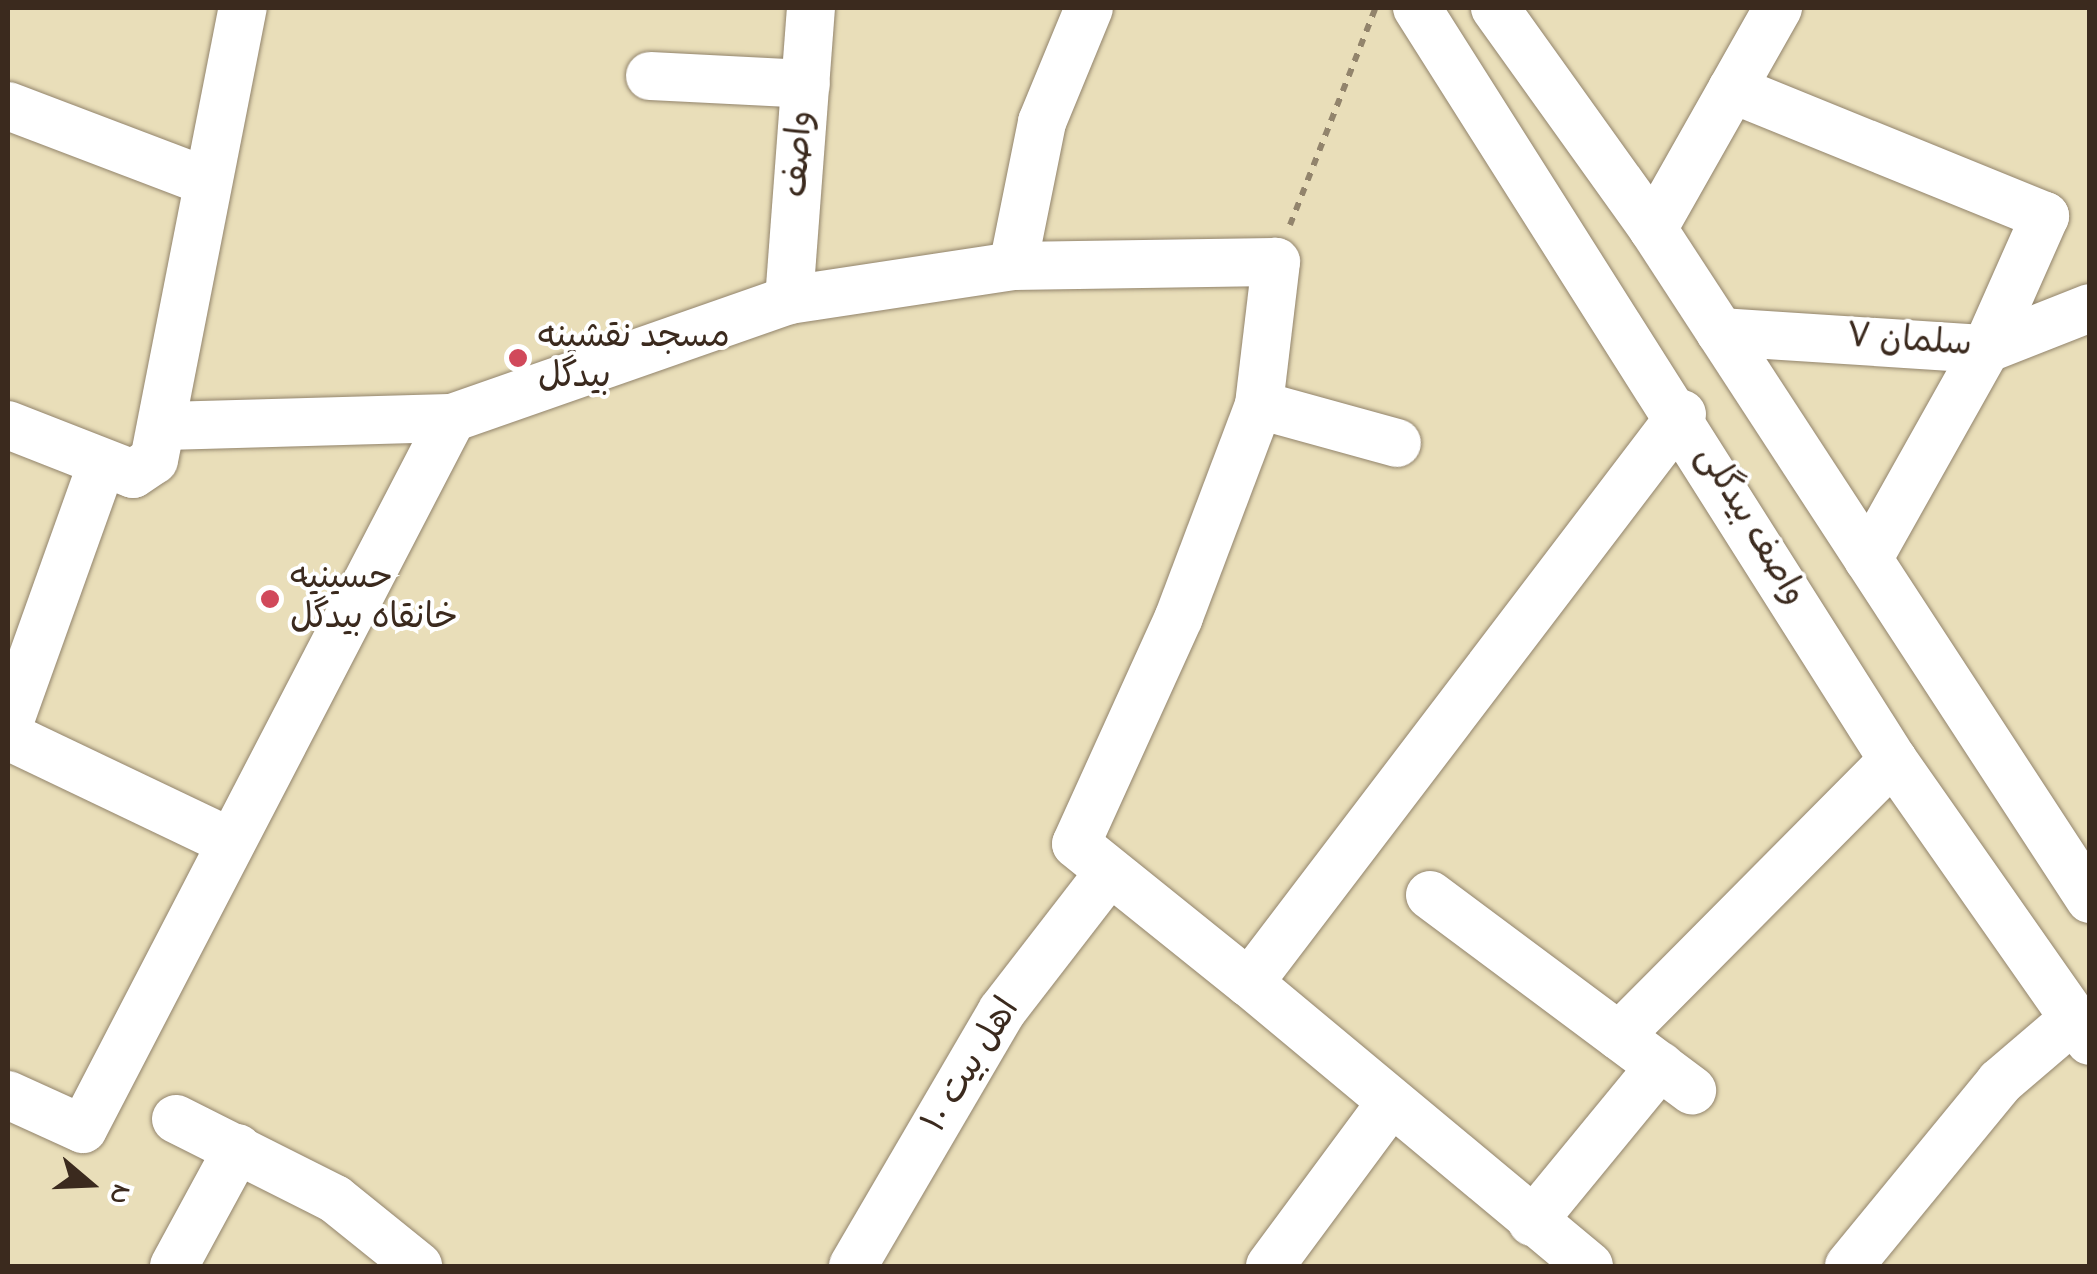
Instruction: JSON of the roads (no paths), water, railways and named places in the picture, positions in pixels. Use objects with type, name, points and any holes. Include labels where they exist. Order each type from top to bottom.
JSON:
[{"type":"street","points":[[8,425],[102,466],[146,472],[163,426],[205,181],[243,8]]},
{"type":"street","name":"واصف","points":[[789,300],[811,8]]},
{"type":"street","points":[[1012,266],[1042,122],[1089,8]]},
{"type":"street","name":"واصف بیدگلی","points":[[1417,8],[1682,414],[1893,760],[2082,1029]]},
{"type":"street","points":[[1653,229],[1778,8]]},
{"type":"street","points":[[1518,19],[2089,898]]},
{"type":"street","points":[[650,76],[806,84]]},
{"type":"street","points":[[1732,89],[2045,216],[1986,350],[1868,559]]},
{"type":"street","points":[[8,106],[205,181]]},
{"type":"street","points":[[163,426],[452,418],[789,300],[1012,266],[1276,262],[1259,406],[1179,617],[1076,844],[1107,875],[1249,983],[1388,1106],[1588,1266]]},
{"type":"street","name":"سلمان ۷","points":[[1720,332],[1986,350],[2090,308]]},
{"type":"street","points":[[1259,406],[1397,443]]},
{"type":"street","points":[[1249,983],[1682,414]]},
{"type":"street","points":[[8,1095],[83,1129],[226,840],[452,418]]},
{"type":"street","points":[[8,726],[102,466]]},
{"type":"street","points":[[8,736],[226,840]]},
{"type":"street","points":[[1619,1036],[1893,760]]},
{"type":"street","name":"اهل بیت ۱۰","points":[[852,1266],[1002,1011],[1107,875]]},
{"type":"street","points":[[1430,894],[1676,1078],[1532,1222]]},
{"type":"street","points":[[1850,1266],[2000,1082],[2082,1029]]},
{"type":"street","points":[[1270,1266],[1388,1106]]},
{"type":"street","points":[[176,1119],[336,1198],[418,1266]]},
{"type":"street","points":[[174,1266],[238,1148]]},
{"type":"place","name":"مسجد نقشینه بیدگل","points":[[518,358]]},
{"type":"place","name":"حسینیه خانقاه بیدگل","points":[[270,599]]}]
